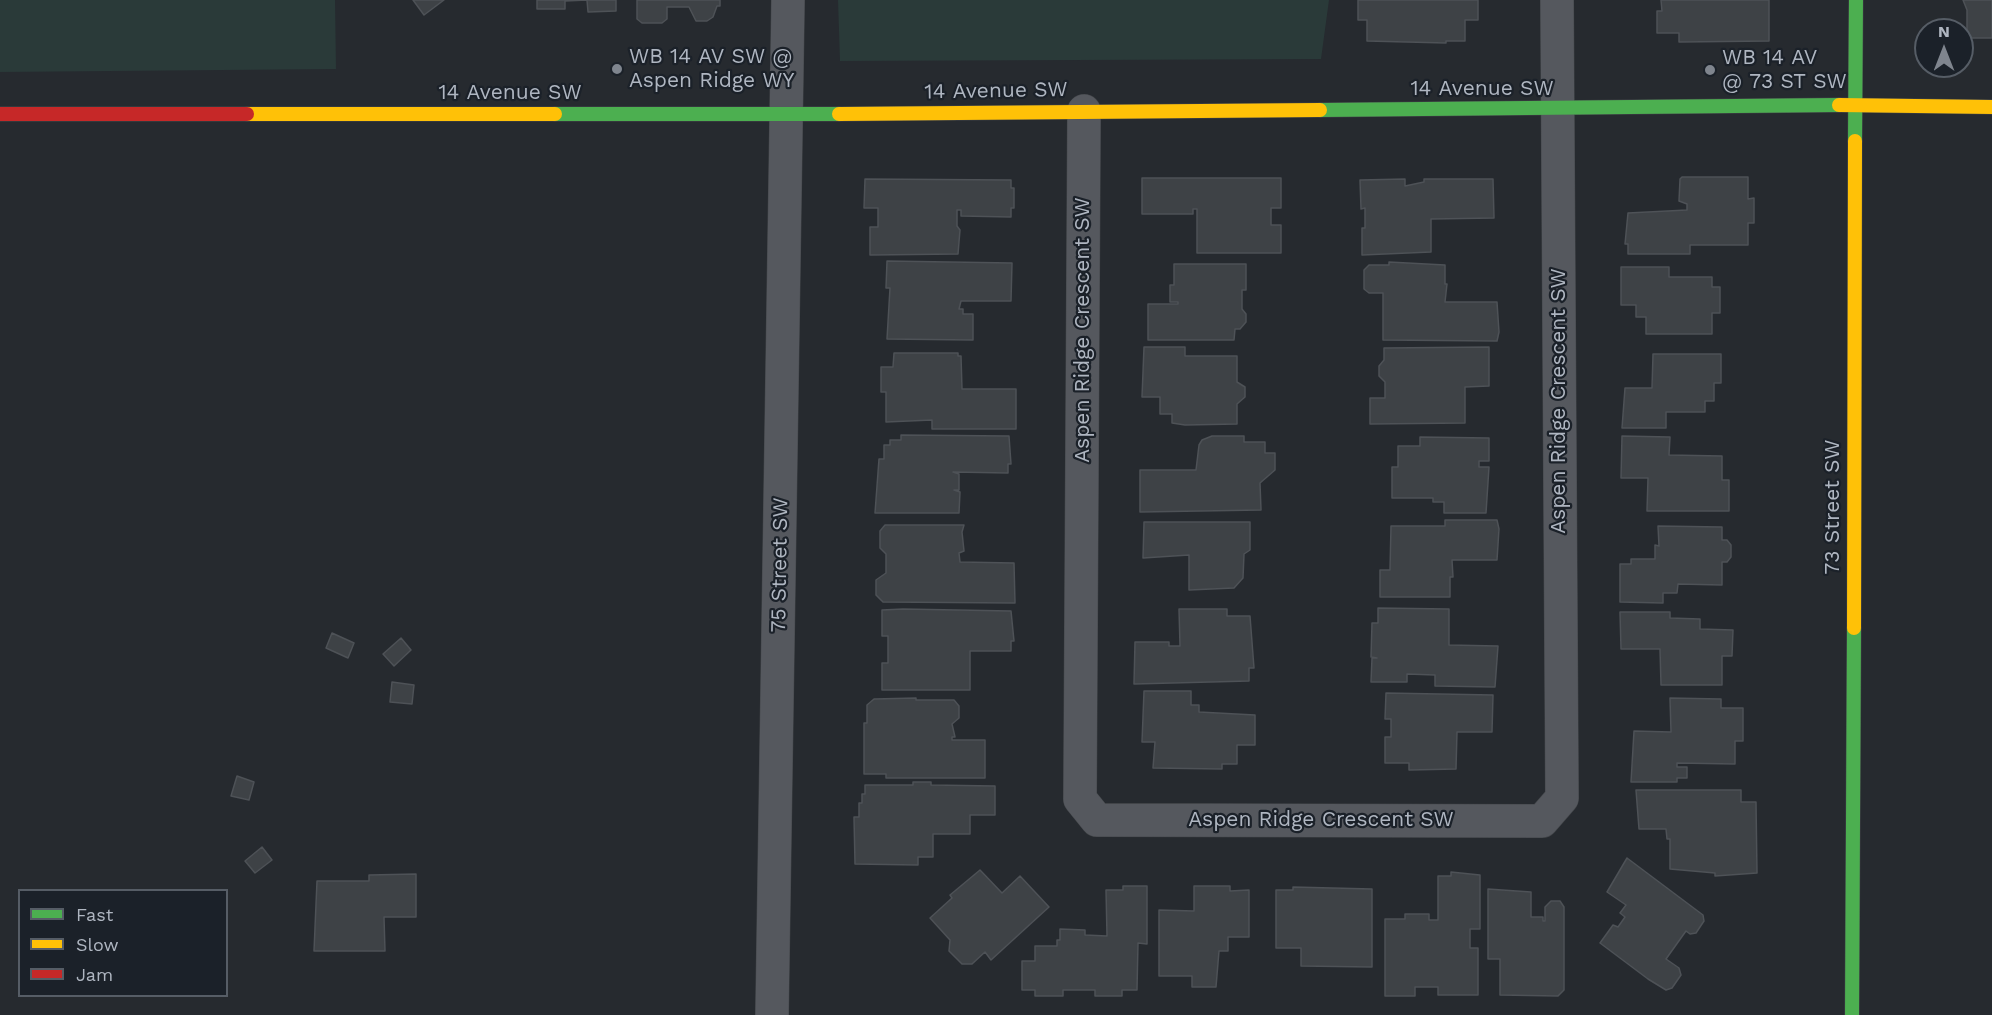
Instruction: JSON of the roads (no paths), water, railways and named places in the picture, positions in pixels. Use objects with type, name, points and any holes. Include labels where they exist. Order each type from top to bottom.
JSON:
[{"type":"street","name":"75 Street SW","points":[[772,1015],[788,0]]},
{"type":"street","name":"Aspen Ridge Crescent SW","points":[[1084,111],[1080,799],[1098,820],[1542,821],[1562,798],[1557,0]]},
{"type":"street","name":"73 Street SW","points":[[1852,1015],[1856,0]]},
{"type":"street","name":"14 Avenue SW","points":[[0,114],[788,114],[1557,110],[1855,105],[1992,107]]},
{"type":"place","name":"WB 14 AV SW @ Aspen Ridge WY","points":[[617,69]]},
{"type":"place","name":"WB 14 AV @ 73 ST SW","points":[[1710,70]]}]
